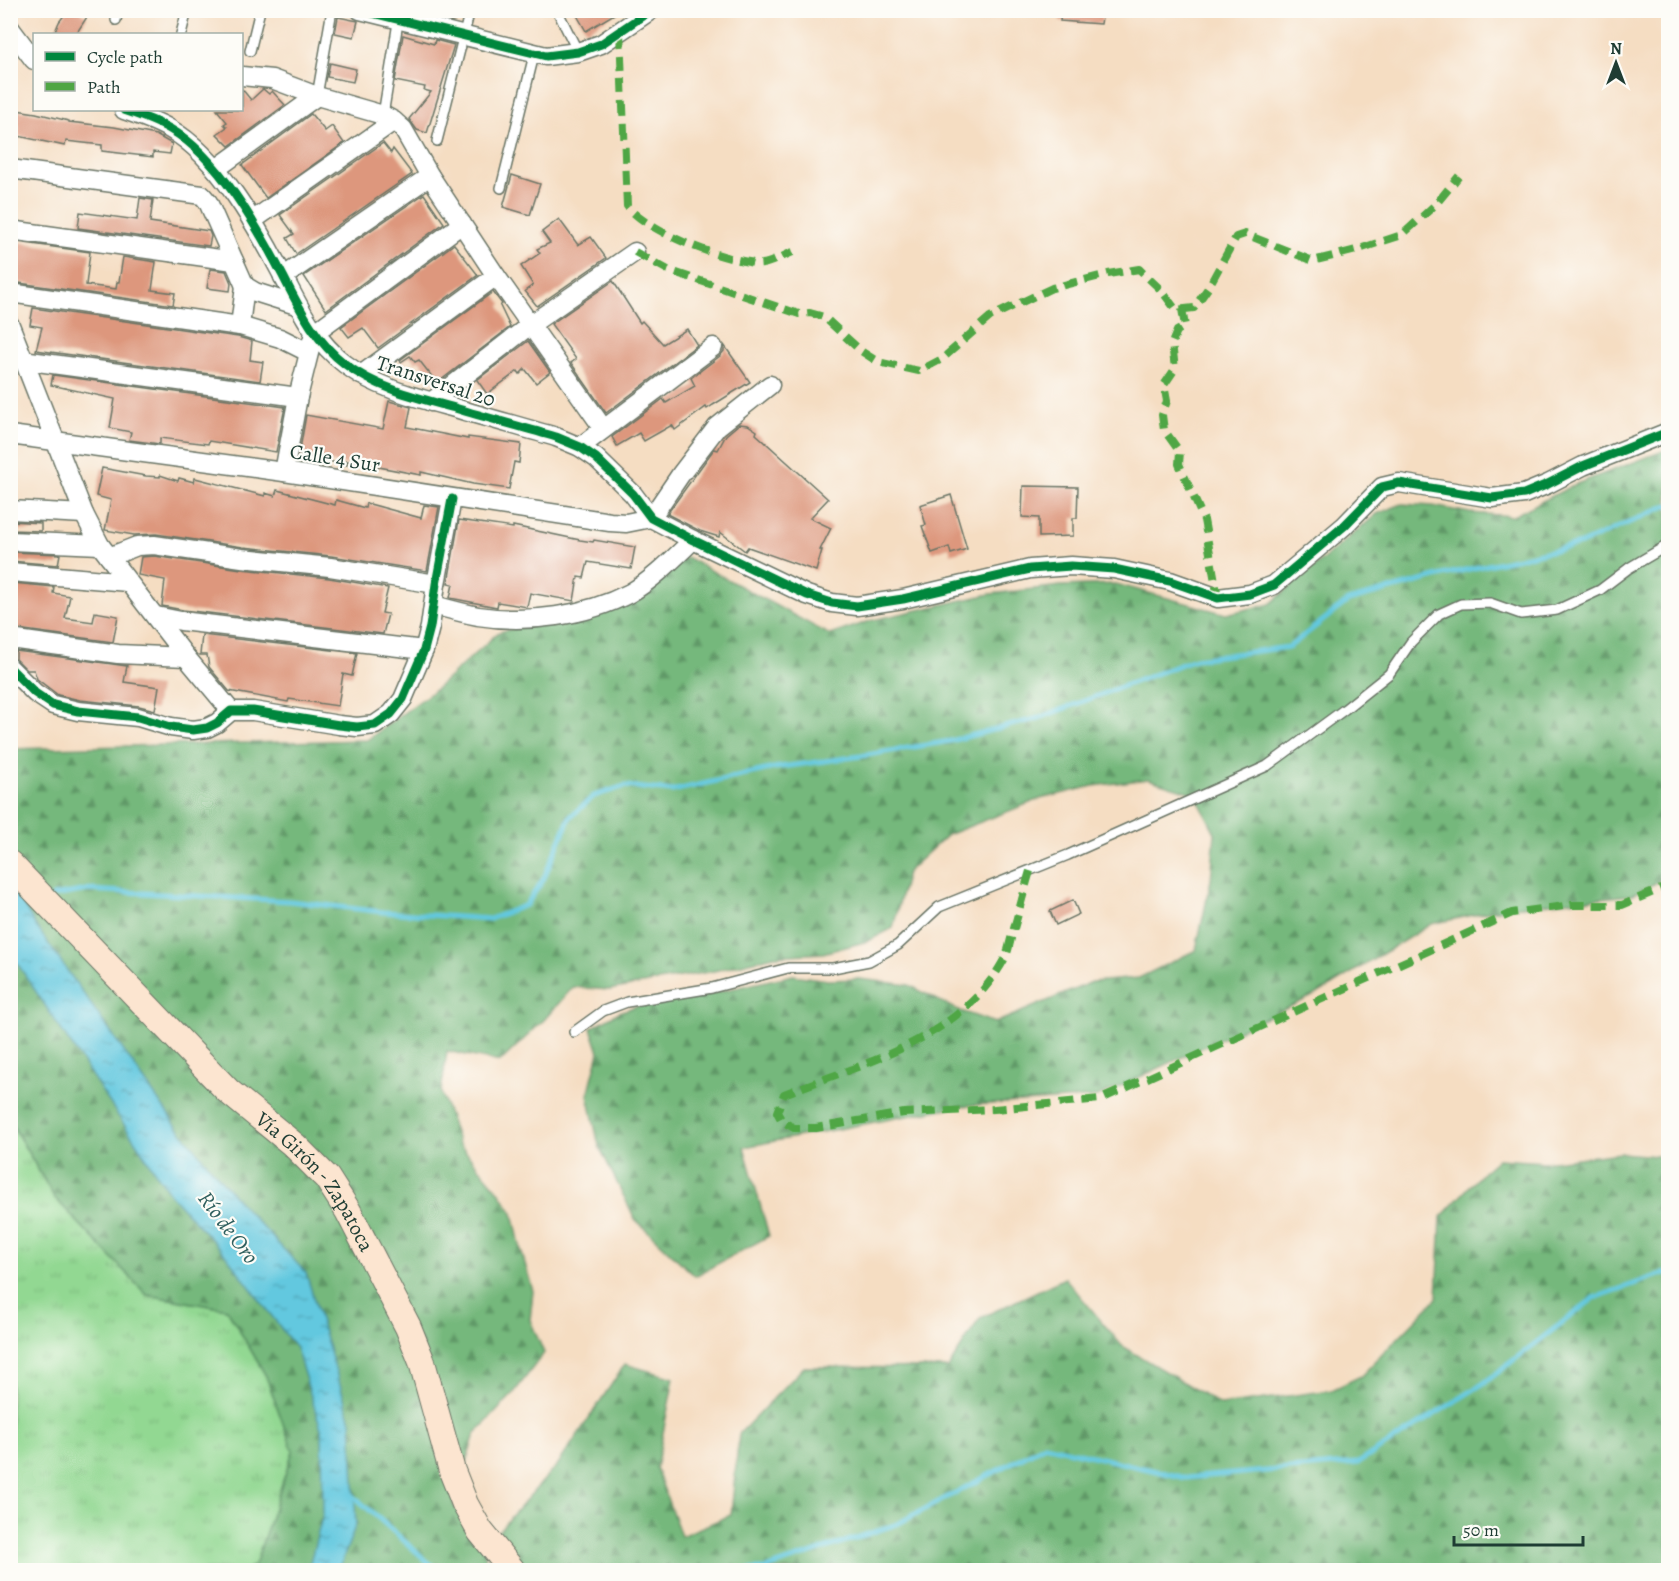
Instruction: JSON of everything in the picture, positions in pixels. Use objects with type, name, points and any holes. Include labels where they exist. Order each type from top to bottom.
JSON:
[{"type":"main road","name":"Vía Girón - Zapatoca","points":[[16,869],[228,1091],[294,1145],[327,1178],[348,1210],[408,1327],[422,1362],[452,1471],[465,1504],[480,1531],[512,1570]]},
{"type":"street","points":[[360,10],[399,15],[463,37],[534,55],[562,55],[600,44],[650,11]]},
{"type":"street","points":[[10,28],[33,59]]},
{"type":"street","points":[[243,76],[272,79],[317,96],[389,118],[411,140],[430,176],[496,276],[603,428]]},
{"type":"street","points":[[216,169],[317,96]]},
{"type":"street","name":"Transversal 20","points":[[126,111],[171,130],[197,149],[216,169],[252,221],[284,277],[296,305],[314,333],[345,364],[361,375],[399,392],[556,437],[580,447],[614,473],[651,518]]},
{"type":"street","points":[[252,221],[389,118]]},
{"type":"street","points":[[10,169],[202,195],[208,202],[245,286],[240,326]]},
{"type":"street","points":[[284,277],[430,176]]},
{"type":"street","points":[[284,472],[298,397],[314,333],[462,224]]},
{"type":"street","points":[[10,230],[234,261]]},
{"type":"street","points":[[431,402],[530,325],[635,252]]},
{"type":"street","points":[[361,375],[496,276]]},
{"type":"street","points":[[245,286],[255,292],[296,305]]},
{"type":"street","points":[[10,293],[240,326],[280,338],[308,352]]},
{"type":"street","points":[[10,325],[17,359],[84,514],[105,551],[186,657],[231,711]]},
{"type":"street","points":[[580,447],[713,347]]},
{"type":"street","points":[[17,359],[298,397]]},
{"type":"street","points":[[770,385],[717,427],[651,518],[807,595],[832,603],[857,606],[1030,569],[1071,566],[1114,569],[1170,581],[1218,598],[1250,594],[1274,585],[1344,526],[1382,487],[1399,483],[1492,498],[1524,494],[1583,466],[1668,432]]},
{"type":"street","name":"Calle 4 Sur","points":[[10,435],[284,472],[610,522],[626,523],[651,518]]},
{"type":"street","points":[[10,668],[34,693],[53,705],[78,711],[138,717],[171,727],[193,730],[207,728],[231,711],[278,713],[357,727],[375,725],[391,714],[403,699],[424,650],[452,499]]},
{"type":"street","points":[[10,510],[84,514]]},
{"type":"street","points":[[434,605],[479,616],[519,619],[564,614],[599,606],[640,586],[659,572],[693,540]]},
{"type":"street","points":[[10,541],[105,551],[154,544],[253,560],[330,567],[436,584]]},
{"type":"street","points":[[10,572],[128,582]]},
{"type":"street","points":[[156,616],[181,621],[424,650]]},
{"type":"street","points":[[10,639],[118,654],[186,657]]},
{"type":"lane","points":[[181,33],[187,10]]},
{"type":"lane","points":[[250,51],[260,10]]},
{"type":"lane","points":[[317,96],[332,10]]},
{"type":"lane","points":[[437,141],[470,10]]},
{"type":"lane","points":[[556,10],[578,52]]},
{"type":"lane","points":[[389,118],[399,15]]},
{"type":"lane","points":[[501,188],[534,55]]},
{"type":"lane","points":[[574,1032],[603,1011],[627,1002],[712,988],[788,968],[832,968],[869,961],[898,945],[939,907],[1068,855],[1267,766],[1389,674],[1410,642],[1439,614],[1461,604],[1490,603],[1521,615],[1557,610],[1600,590],[1629,568],[1668,545]]},
{"type":"green space","points":[[1668,449],[1668,877],[1631,895],[1512,907],[1431,924],[1317,994],[1097,1097],[959,1106],[744,1147],[769,1236],[695,1276],[635,1219],[599,1146],[588,1095],[599,1052],[591,1028],[619,1012],[649,1002],[699,996],[793,975],[828,980],[859,979],[909,985],[955,1009],[995,1023],[1092,982],[1139,978],[1196,950],[1211,880],[1215,833],[1195,794],[1148,779],[1093,786],[1040,799],[947,835],[907,872],[893,928],[868,941],[823,953],[774,956],[714,971],[609,990],[573,987],[544,1020],[500,1062],[447,1051],[441,1092],[459,1144],[498,1190],[513,1213],[533,1291],[530,1320],[544,1353],[513,1394],[475,1434],[453,1504],[484,1547],[559,1463],[625,1364],[674,1378],[656,1468],[681,1536],[731,1515],[739,1434],[804,1367],[948,1368],[980,1318],[1065,1278],[1122,1346],[1221,1405],[1332,1390],[1361,1376],[1437,1298],[1441,1217],[1498,1159],[1544,1162],[1621,1153],[1668,1157],[1668,1570],[505,1570],[484,1549],[488,1570],[245,1570],[255,1565],[293,1451],[266,1376],[227,1309],[147,1295],[54,1197],[11,1122],[10,749],[367,740],[436,689],[499,632],[622,603],[686,557],[830,635],[873,620],[990,594],[1061,586],[1116,584],[1226,614],[1270,604],[1377,514],[1402,504],[1513,516],[1574,485]]},
{"type":"green space","points":[[10,1122],[54,1197],[147,1295],[227,1309],[266,1376],[293,1451],[255,1565],[245,1570],[11,1570]]},
{"type":"water","name":"Río de Oro","points":[[11,884],[36,926],[175,1124],[240,1203],[306,1273],[351,1421],[356,1524],[339,1570],[308,1570],[323,1514],[322,1432],[296,1348],[225,1254],[170,1194],[11,954]]},
{"type":"building","points":[[68,10],[78,10],[87,17],[77,33],[54,33]]},
{"type":"building","points":[[574,10],[621,10],[586,31]]},
{"type":"building","points":[[1061,10],[1103,10],[1101,24],[1060,21]]},
{"type":"building","points":[[338,17],[358,21],[354,37],[335,33]]},
{"type":"building","points":[[403,35],[434,44],[435,40],[454,45],[427,133],[417,130],[409,119],[431,92],[424,90],[425,87],[395,81]]},
{"type":"building","points":[[330,63],[356,69],[353,82],[327,77]]},
{"type":"building","points":[[263,89],[269,94],[272,91],[285,105],[229,146],[217,134],[227,127],[224,124],[227,122],[218,111],[243,111],[243,90],[251,100]]},
{"type":"building","points":[[10,109],[69,122],[156,135],[172,144],[170,154],[153,152],[153,157],[102,151],[102,145],[66,141],[65,146],[18,136],[19,125],[10,124]]},
{"type":"building","points":[[311,114],[325,131],[332,126],[344,143],[266,198],[242,165]]},
{"type":"building","points":[[383,143],[391,153],[393,149],[412,174],[296,254],[287,238],[294,234],[280,215]]},
{"type":"building","points":[[512,175],[540,184],[530,215],[503,207]]},
{"type":"building","points":[[424,194],[444,223],[326,310],[304,276]]},
{"type":"building","points":[[140,198],[153,200],[150,222],[209,231],[211,236],[209,246],[78,228],[80,212],[137,220]]},
{"type":"building","points":[[559,219],[578,245],[591,237],[606,258],[537,306],[525,291],[533,285],[521,266],[540,253],[537,249],[550,243],[542,232]]},
{"type":"building","points":[[10,241],[90,252],[86,285],[116,289],[123,257],[156,262],[152,290],[175,293],[173,305],[12,282],[16,257],[10,256]]},
{"type":"building","points":[[454,244],[478,275],[378,348],[363,328],[349,337],[341,327]]},
{"type":"building","points":[[210,269],[226,271],[231,283],[230,291],[207,288]]},
{"type":"building","points":[[613,281],[640,323],[642,321],[663,344],[687,329],[697,345],[606,413],[571,363],[576,359],[551,324]]},
{"type":"building","points":[[493,292],[502,304],[500,306],[510,327],[441,380],[437,383],[419,360],[415,362],[410,356],[401,362],[400,360]]},
{"type":"building","points":[[33,308],[238,337],[252,341],[250,360],[263,362],[260,381],[36,350],[42,327],[30,325]]},
{"type":"building","points":[[528,341],[550,372],[536,383],[525,369],[520,374],[518,371],[487,394],[477,380]]},
{"type":"building","points":[[724,345],[750,382],[707,409],[706,407],[675,430],[672,425],[644,441],[639,433],[617,446],[612,437],[663,399],[666,403],[695,386],[691,378],[720,356],[724,351]]},
{"type":"building","points":[[53,375],[285,407],[276,452],[209,441],[208,444],[160,438],[160,444],[129,440],[131,432],[110,428],[115,399],[51,385]]},
{"type":"building","points":[[389,401],[411,407],[407,427],[468,439],[468,437],[521,444],[519,463],[514,462],[509,489],[473,484],[421,472],[421,475],[347,461],[347,465],[299,455],[306,415],[383,429]]},
{"type":"building","points":[[739,424],[748,425],[757,431],[756,434],[828,499],[810,518],[831,528],[820,550],[822,550],[816,571],[748,547],[745,551],[720,532],[719,537],[700,531],[667,514],[714,449],[718,450],[726,435]]},
{"type":"building","points":[[102,468],[146,476],[160,477],[160,475],[178,481],[179,478],[194,482],[195,478],[265,496],[265,493],[275,496],[277,490],[335,505],[336,500],[365,508],[366,503],[421,518],[424,505],[439,507],[427,571],[331,556],[243,547],[156,534],[134,535],[105,530],[111,500],[96,496]]},
{"type":"building","points":[[1023,486],[1078,487],[1077,518],[1073,518],[1073,536],[1039,537],[1039,518],[1022,517]]},
{"type":"building","points":[[951,495],[967,549],[951,554],[949,547],[932,553],[922,526],[926,525],[920,505]]},
{"type":"building","points":[[459,520],[513,528],[513,526],[580,540],[635,547],[631,569],[588,562],[584,578],[578,577],[574,601],[530,593],[527,607],[498,602],[497,607],[450,598],[453,584],[448,583]]},
{"type":"building","points":[[11,521],[41,523],[41,531],[10,530]]},
{"type":"building","points":[[10,552],[60,554],[58,565],[10,561]]},
{"type":"building","points":[[154,556],[241,569],[329,578],[388,588],[382,613],[388,614],[383,634],[162,606],[165,580],[138,575],[141,557]]},
{"type":"building","points":[[12,583],[54,587],[53,593],[70,596],[65,618],[93,622],[95,612],[118,616],[113,642],[10,628]]},
{"type":"building","points":[[202,635],[357,653],[352,676],[343,674],[338,706],[289,699],[288,702],[229,691],[209,667],[207,655],[200,655]]},
{"type":"building","points":[[16,651],[127,666],[124,682],[159,687],[155,710],[58,695],[37,679],[34,670],[27,670],[16,659]]},
{"type":"building","points":[[1073,900],[1079,914],[1056,925],[1050,911]]},
{"type":"waterway","points":[[53,896],[88,890],[290,901],[383,912],[490,919],[526,905],[543,880],[570,817],[594,796],[625,786],[672,791],[774,768],[950,741],[1039,718],[1195,659],[1289,647],[1348,601],[1443,575],[1581,544],[1668,505]]},
{"type":"waterway","points":[[10,903],[35,899]]},
{"type":"waterway","points":[[746,1570],[765,1569],[897,1524],[1045,1445],[1186,1478],[1358,1463],[1484,1383],[1594,1298],[1668,1272]]},
{"type":"waterway","points":[[349,1492],[437,1570]]},
{"type":"marked path","points":[[620,32],[627,206],[637,216],[666,234],[719,255],[760,264],[793,252]]},
{"type":"marked path","points":[[635,252],[668,270],[799,314],[810,313],[824,317],[861,351],[878,362],[919,371],[942,359],[990,317],[1052,288],[1139,269],[1162,291],[1176,310],[1194,308],[1208,288],[1236,237],[1245,234],[1313,261],[1402,235],[1436,204],[1459,176]]},
{"type":"marked path","points":[[1182,309],[1185,326],[1177,331],[1172,343],[1175,369],[1164,385],[1167,401],[1162,415],[1164,430],[1180,452],[1179,464],[1204,520],[1218,598]]},
{"type":"marked path","points":[[1030,871],[1005,958],[986,986],[963,1009],[937,1029],[908,1045],[784,1094],[777,1112],[782,1121],[794,1128],[816,1128],[904,1113],[994,1109],[1101,1099],[1512,913],[1571,905],[1622,905],[1668,886]]},
{"type":"cycle path","points":[[360,10],[546,56],[578,52],[601,44],[651,10]]},
{"type":"cycle path","points":[[127,111],[170,129],[188,141],[220,175],[262,237],[309,324],[325,345],[345,364],[370,380],[398,391],[556,437],[580,447],[596,458],[633,494],[651,518],[807,595],[832,603],[857,606],[903,599],[1030,569],[1071,566],[1114,569],[1170,581],[1218,598],[1250,594],[1274,585],[1344,526],[1382,487],[1399,483],[1492,498],[1524,494],[1583,466],[1668,432]]},
{"type":"cycle path","points":[[10,668],[35,693],[53,705],[78,711],[138,717],[171,727],[193,730],[207,728],[231,711],[253,711],[357,727],[375,725],[391,714],[403,699],[424,650],[452,499]]}]
